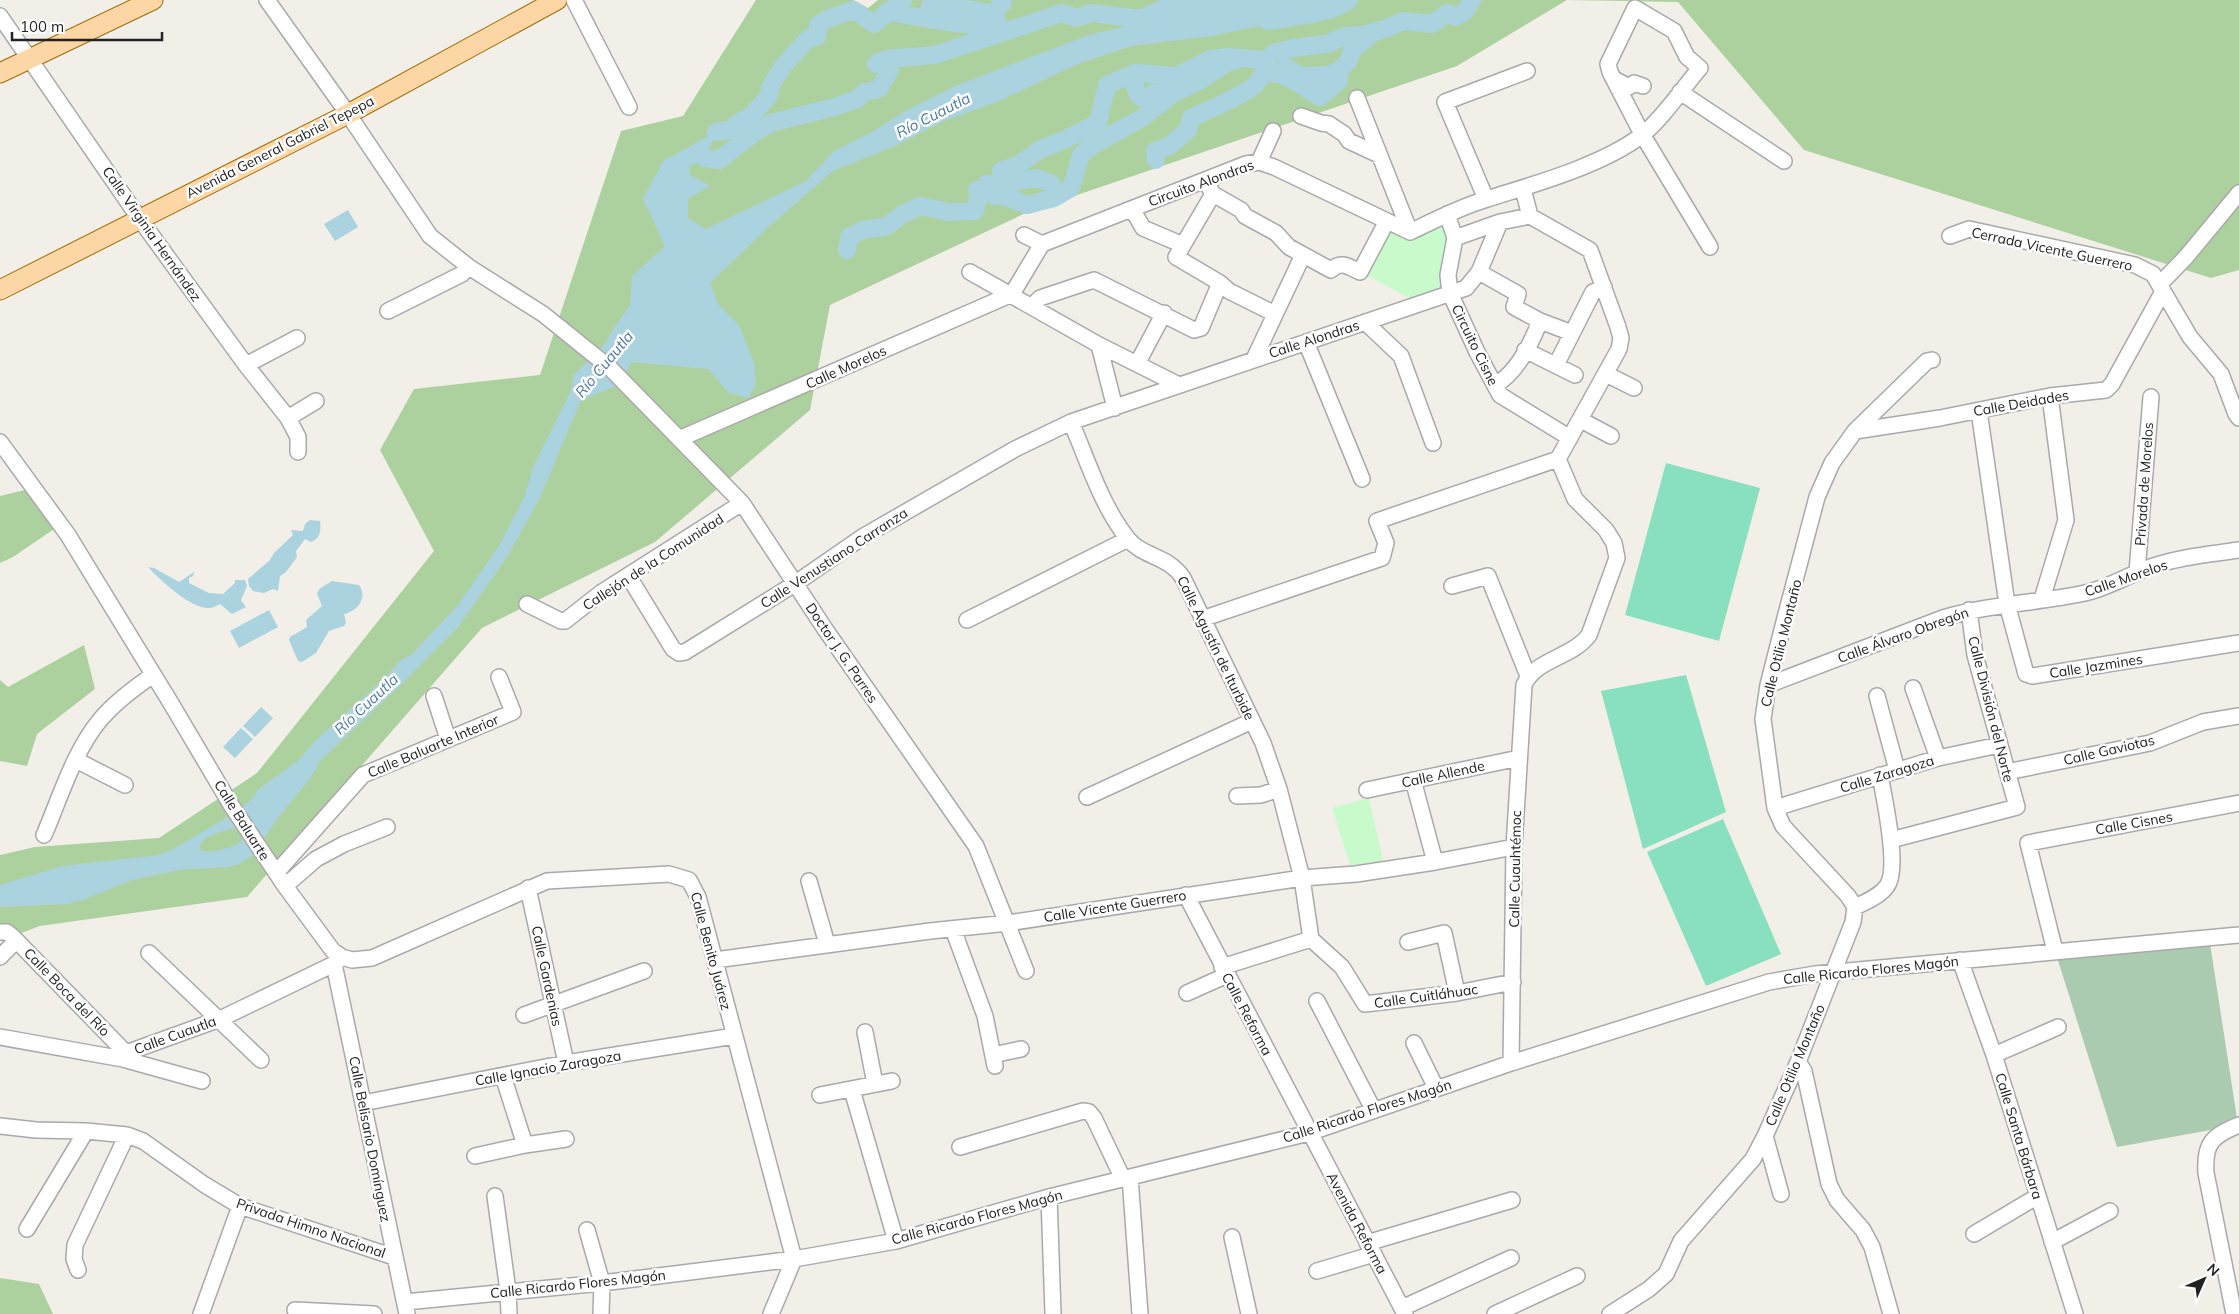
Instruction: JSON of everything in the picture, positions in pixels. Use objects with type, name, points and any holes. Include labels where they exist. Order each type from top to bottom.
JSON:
[{"type":"main road","points":[[0,73],[153,0]]},
{"type":"main road","name":"Avenida General Gabriel Tepepa","points":[[0,290],[139,218],[348,114],[557,0]]},
{"type":"street","name":"Doctor J. G. Parres","points":[[267,0],[348,114],[430,236],[470,267],[543,314],[610,368],[742,503],[796,583],[824,629],[976,846],[1026,971]]},
{"type":"street","points":[[574,0],[629,107]]},
{"type":"street","points":[[1357,98],[1410,232],[1447,214],[1480,201],[1523,189],[1617,150],[1642,134],[1700,68],[1687,57],[1674,31],[1635,8],[1608,64],[1614,80],[1642,134],[1710,247]]},
{"type":"street","name":"Calle Virginia Hernández","points":[[0,16],[139,218],[246,365],[288,418],[298,437],[298,452]]},
{"type":"street","points":[[1483,228],[1480,201],[1446,102],[1527,71]]},
{"type":"street","points":[[1614,80],[1629,87],[1634,83],[1643,86]]},
{"type":"street","points":[[1680,92],[1784,161]]},
{"type":"street","points":[[1301,116],[1329,124],[1344,134],[1348,141],[1380,155]]},
{"type":"street","points":[[1259,162],[1273,131]]},
{"type":"street","name":"Circuito Alondras","points":[[1042,244],[1246,164],[1259,162],[1274,167],[1410,232]]},
{"type":"street","points":[[1205,180],[1213,194],[1241,210],[1245,216],[1276,233],[1289,248],[1331,270],[1336,265],[1344,264],[1360,272],[1387,221]]},
{"type":"street","points":[[1523,189],[1530,216]]},
{"type":"street","points":[[2238,415],[2221,374],[2190,337],[2158,284],[2186,256],[2239,193]]},
{"type":"street","points":[[1213,194],[1176,257],[1220,283],[1229,291],[1275,314]]},
{"type":"street","points":[[1132,208],[1143,228],[1183,245]]},
{"type":"street","name":"Circuito Cisne","points":[[1447,214],[1455,238],[1448,275],[1450,293],[1477,352],[1500,395],[1570,438]]},
{"type":"street","points":[[1202,619],[1382,558],[1386,543],[1376,521],[1558,458],[1620,349],[1621,338],[1613,308],[1590,250],[1530,216],[1500,222],[1455,238]]},
{"type":"street","points":[[1500,222],[1479,272],[1518,294],[1514,306],[1540,321],[1572,333]]},
{"type":"street","name":"Cerrada Vicente Guerrero","points":[[1950,236],[1969,229],[2135,265],[2158,284]]},
{"type":"street","points":[[1012,294],[1042,244],[1024,235]]},
{"type":"street","points":[[1254,359],[1286,287],[1303,255]]},
{"type":"street","points":[[388,311],[462,274],[470,267]]},
{"type":"street","points":[[970,272],[1012,294],[1099,345],[1179,385]]},
{"type":"street","name":"Calle Alondras","points":[[1071,422],[1466,288],[1479,272]]},
{"type":"street","points":[[1032,306],[1040,298],[1094,280],[1164,313],[1194,330],[1198,330],[1201,328],[1220,283]]},
{"type":"street","name":"Calle Deidades","points":[[1855,430],[1940,418],[2050,396],[2106,390],[2112,384],[2158,284]]},
{"type":"street","points":[[1556,366],[1593,292],[1604,287]]},
{"type":"street","name":"Calle Morelos","points":[[679,439],[1012,294]]},
{"type":"street","points":[[1137,364],[1164,313]]},
{"type":"street","points":[[1495,385],[1507,378],[1529,344],[1540,321]]},
{"type":"street","points":[[1365,322],[1401,356],[1433,443]]},
{"type":"street","points":[[246,365],[297,338]]},
{"type":"street","points":[[1306,342],[1362,479]]},
{"type":"street","points":[[1529,344],[1556,366],[1575,375]]},
{"type":"street","points":[[1099,345],[1115,408]]},
{"type":"street","name":"Calle Otilio Montaño","points":[[1610,1314],[1649,1289],[1666,1274],[1681,1241],[1753,1159],[1766,1136],[1798,1062],[1853,922],[1855,907],[1848,896],[1783,826],[1775,808],[1762,719],[1768,685],[1817,497],[1832,463],[1855,430],[1927,360],[1932,360]]},
{"type":"street","points":[[1606,374],[1634,388]]},
{"type":"street","points":[[2042,599],[2066,520],[2050,396]]},
{"type":"street","name":"Privada de Morelos","points":[[2137,572],[2151,397]]},
{"type":"street","points":[[288,418],[316,401]]},
{"type":"street","name":"Calle Jazmines","points":[[1979,411],[2007,604],[2026,674],[2032,676],[2239,643]]},
{"type":"street","points":[[1581,420],[1611,436]]},
{"type":"street","name":"Calle Agustín de Iturbide","points":[[1071,422],[1107,507],[1128,538],[1140,550],[1166,560],[1176,567],[1263,743],[1279,788],[1302,878]]},
{"type":"street","name":"Calle Venustiano Carranza","points":[[629,577],[673,650],[679,653],[685,652],[796,583],[864,536],[1015,450],[1071,422]]},
{"type":"street","name":"Calle Baluarte","points":[[0,442],[68,535],[231,805],[284,886],[338,961]]},
{"type":"street","points":[[1452,586],[1488,576],[1528,676],[1582,645],[1589,635],[1617,558],[1614,543],[1606,530],[1575,498],[1558,458]]},
{"type":"street","name":"Callejón de la Comunidad","points":[[526,604],[561,621],[565,621],[602,592],[629,577],[742,503]]},
{"type":"street","points":[[967,620],[1128,538]]},
{"type":"street","name":"Calle Morelos","points":[[2042,599],[2105,588],[2137,572],[2161,563],[2239,550]]},
{"type":"street","name":"Calle Álvaro Obregón","points":[[1768,685],[1943,618],[1969,610],[2042,599]]},
{"type":"street","name":"Calle División del Norte","points":[[1891,840],[2017,807],[1975,655],[1969,610]]},
{"type":"street","points":[[44,835],[85,740],[100,719],[125,694],[153,675]]},
{"type":"street","name":"Calle Baluarte Interior","points":[[276,873],[363,775],[513,712],[498,676]]},
{"type":"street","name":"Calle Cuauhtémoc","points":[[1511,1063],[1514,847],[1524,685],[1528,676]]},
{"type":"street","points":[[1913,688],[1938,758]]},
{"type":"street","points":[[434,696],[448,739]]},
{"type":"street","points":[[1877,696],[1897,770]]},
{"type":"street","name":"Calle Gaviotas","points":[[2007,772],[2150,743],[2204,722],[2239,716]]},
{"type":"street","points":[[1087,797],[1252,721]]},
{"type":"street","name":"Calle Zaragoza","points":[[1775,808],[1938,758],[1999,745]]},
{"type":"street","name":"Calle Allende","points":[[1367,790],[1519,758]]},
{"type":"street","points":[[76,760],[125,785]]},
{"type":"street","points":[[1855,907],[1881,893],[1888,885],[1891,875],[1891,840],[1880,775]]},
{"type":"street","points":[[1413,780],[1435,862]]},
{"type":"street","points":[[1237,796],[1261,795],[1279,788]]},
{"type":"street","name":"Calle Cisnes","points":[[2055,951],[2028,843],[2239,803]]},
{"type":"street","points":[[284,886],[316,859],[344,844],[387,827]]},
{"type":"street","name":"Calle Vicente Guerrero","points":[[715,960],[953,928],[1008,923],[1302,878],[1356,874],[1514,847]]},
{"type":"street","name":"Calle Benito Juárez","points":[[338,961],[372,958],[547,881],[669,874],[689,880],[695,888],[715,960],[794,1259]]},
{"type":"street","points":[[1187,993],[1225,971],[1312,939],[1302,878]]},
{"type":"street","points":[[809,882],[827,944]]},
{"type":"street","name":"Calle Gardenias","points":[[528,888],[566,1063]]},
{"type":"street","name":"Calle Reforma","points":[[1186,896],[1309,1132]]},
{"type":"street","points":[[953,928],[985,1016],[994,1060],[1021,1048]]},
{"type":"street","points":[[1408,942],[1444,933],[1457,993]]},
{"type":"street","points":[[0,957],[8,935]]},
{"type":"street","name":"Calle Boca del Río","points":[[8,935],[125,1056]]},
{"type":"street","name":"Calle Ricardo Flores Magón","points":[[406,1308],[508,1292],[602,1283],[794,1259],[896,1241],[1049,1197],[1309,1132],[1511,1063],[1769,982],[1832,973],[1960,960],[2239,935]]},
{"type":"street","name":"Calle Cuitláhuac","points":[[1312,939],[1342,967],[1366,1004],[1457,993],[1513,982]]},
{"type":"street","points":[[149,953],[261,1060]]},
{"type":"street","name":"Calle Santa Bárbara","points":[[1960,960],[1994,1055],[2075,1314]]},
{"type":"street","name":"Calle Cuautla","points":[[0,1037],[125,1056],[220,1019],[338,961]]},
{"type":"street","name":"Calle Belisario Domínguez","points":[[338,961],[363,1103],[406,1308]]},
{"type":"street","points":[[524,1015],[644,971]]},
{"type":"street","points":[[1317,1001],[1373,1109]]},
{"type":"street","points":[[1994,1055],[2058,1027]]},
{"type":"street","points":[[865,1032],[875,1084]]},
{"type":"street","name":"Calle Ignacio Zaragoza","points":[[363,1103],[566,1063],[734,1036]]},
{"type":"street","points":[[1414,1043],[1436,1088]]},
{"type":"street","points":[[125,1056],[202,1081]]},
{"type":"street","points":[[1798,1062],[1804,1071],[1829,1184],[1837,1200],[1862,1230],[1872,1247],[1890,1314]]},
{"type":"street","points":[[503,1076],[524,1145]]},
{"type":"street","points":[[820,1095],[892,1081]]},
{"type":"street","points":[[852,1090],[896,1241]]},
{"type":"street","points":[[960,1146],[1083,1111],[1090,1112],[1127,1178],[1140,1314]]},
{"type":"street","points":[[2234,1314],[2206,1173],[2205,1154],[2214,1136],[2239,1125]]},
{"type":"street","name":"Privada Himno Nacional","points":[[0,1126],[36,1130],[127,1134],[143,1141],[205,1185],[240,1206],[394,1257]]},
{"type":"street","points":[[27,1229],[86,1131]]},
{"type":"street","name":"Avenida Reforma","points":[[1309,1132],[1403,1311]]},
{"type":"street","points":[[78,1270],[74,1259],[75,1245],[127,1134]]},
{"type":"street","points":[[1766,1136],[1781,1194]]},
{"type":"street","points":[[475,1156],[524,1145],[566,1139]]},
{"type":"street","points":[[495,1196],[508,1292],[509,1314]]},
{"type":"street","points":[[1974,1234],[2038,1196]]},
{"type":"street","points":[[1049,1197],[1053,1313]]},
{"type":"street","points":[[1317,1270],[1370,1248],[1512,1200]]},
{"type":"street","points":[[201,1314],[240,1206]]},
{"type":"street","points":[[2052,1242],[2110,1211]]},
{"type":"street","points":[[587,1230],[602,1283],[601,1314]]},
{"type":"street","points":[[1232,1237],[1249,1314]]},
{"type":"street","points":[[1403,1311],[1511,1258]]},
{"type":"street","points":[[771,1314],[794,1259]]},
{"type":"street","points":[[1494,1314],[1577,1276]]},
{"type":"street","points":[[295,1310],[374,1314]]},
{"type":"green space","points":[[756,0],[853,0],[868,8],[878,0],[1567,0],[1457,66],[1030,211],[830,305],[810,410],[655,542],[482,628],[247,897],[40,926],[0,941],[0,855],[35,847],[159,838],[257,773],[434,551],[380,450],[414,389],[540,375],[621,131],[683,116]]},
{"type":"green space","points":[[1567,0],[2239,0],[2239,270],[2211,278],[1804,150],[1678,2]]},
{"type":"green space","points":[[1447,214],[1450,293],[1419,303],[1360,272],[1387,221],[1410,232]]},
{"type":"green space","points":[[1666,463],[1760,488],[1719,641],[1625,615]]},
{"type":"green space","points":[[33,488],[60,525],[13,557],[0,563],[0,496]]},
{"type":"green space","points":[[84,645],[95,689],[37,734],[27,766],[0,761],[0,680],[8,687]]},
{"type":"green space","points":[[1686,675],[1726,812],[1643,849],[1601,691]]},
{"type":"green space","points":[[1369,798],[1385,869],[1353,874],[1332,808]]},
{"type":"green space","points":[[1723,819],[1781,954],[1706,986],[1647,852]]},
{"type":"green space","points":[[2209,937],[2238,1125],[2117,1147],[2055,951]]},
{"type":"green space","points":[[0,1278],[39,1284],[53,1314],[0,1314]]},
{"type":"water","name":"Río Cuautla","points":[[1237,0],[1333,0],[1283,21],[1212,36],[1132,46],[1078,64],[997,102],[944,121],[895,146],[833,171],[771,225],[710,283],[718,304],[739,325],[754,363],[756,383],[749,398],[729,393],[708,369],[632,362],[617,386],[581,400],[539,500],[507,557],[458,627],[404,682],[320,761],[310,779],[277,819],[253,855],[239,864],[229,867],[180,870],[132,880],[83,900],[66,904],[0,907],[0,885],[63,866],[158,855],[172,850],[226,818],[249,802],[260,788],[298,761],[314,742],[383,680],[400,661],[412,654],[458,605],[499,546],[525,496],[533,467],[570,393],[574,375],[605,344],[613,329],[630,306],[632,276],[665,246],[643,199],[663,161],[716,132],[705,158],[690,166],[690,175],[710,186],[688,199],[688,218],[706,229],[806,181],[833,152],[955,86],[1089,35]],"holes":[[[242,828],[245,836],[236,845],[212,851],[202,851],[199,849],[204,840],[214,834]]]},
{"type":"water","points":[[348,210],[358,227],[335,241],[324,224]]},
{"type":"water","points":[[310,520],[320,521],[319,536],[311,542],[305,539],[296,551],[297,557],[286,572],[280,576],[278,591],[273,589],[264,593],[253,591],[249,586],[248,579],[270,560],[274,553],[293,535],[291,530],[303,531],[305,524]]},
{"type":"water","points":[[148,567],[154,568],[179,582],[194,572],[193,576],[189,578],[189,583],[209,593],[223,594],[235,583],[235,580],[245,580],[247,586],[241,600],[246,607],[232,614],[220,604],[209,608],[194,604],[168,586]]},
{"type":"water","points":[[332,581],[359,585],[362,590],[362,599],[354,610],[344,614],[346,623],[344,626],[329,631],[316,653],[302,662],[298,661],[289,640],[290,637],[307,627],[306,620],[322,606],[317,594],[319,590]]},
{"type":"water","points":[[269,610],[278,627],[239,648],[230,631]]},
{"type":"water","points":[[261,707],[273,718],[255,737],[243,726]]},
{"type":"water","points":[[241,728],[253,739],[235,758],[223,747]]},
{"type":"waterway","points":[[716,132],[734,129],[735,125],[751,116],[769,96],[770,88],[783,66],[809,38],[817,37],[818,25],[827,19],[854,10],[874,24],[903,0]]},
{"type":"waterway","points":[[1000,0],[1003,3]]},
{"type":"waterway","points":[[1268,21],[1322,12],[1342,5],[1349,0]]},
{"type":"waterway","points":[[1001,171],[1018,165],[1041,149],[1098,123],[1107,85],[1135,73],[1176,76],[1211,59],[1227,57],[1266,60],[1274,53],[1293,48],[1327,44],[1345,36],[1363,35],[1385,29],[1403,21],[1432,24],[1448,13],[1455,17],[1465,12],[1472,0]]},
{"type":"waterway","points":[[876,64],[886,59],[935,55],[1062,13],[1077,18],[1092,13],[1140,19],[1167,7],[1200,3],[1248,3]]},
{"type":"waterway","points":[[930,6],[996,14]]},
{"type":"waterway","points":[[888,11],[963,24],[991,26],[998,24]]},
{"type":"waterway","points":[[1286,67],[1301,76],[1328,75],[1338,71],[1348,62],[1352,51],[1375,31]]},
{"type":"waterway","points":[[977,190],[984,190],[995,196],[1004,196],[1027,205],[1054,198],[1071,188],[1081,155],[1093,145],[1142,118],[1173,94],[1201,80],[1225,64],[1235,61]]},
{"type":"waterway","points":[[705,158],[719,160],[754,133],[771,123],[856,100],[865,92],[879,89],[890,70]]},
{"type":"waterway","points":[[1156,160],[1155,151],[1169,146],[1188,130],[1191,118],[1247,91],[1254,86],[1261,76],[1267,73],[1274,73],[1288,78],[1320,97],[1339,81],[1338,71]]},
{"type":"waterway","points":[[1127,76],[1134,82],[1138,95],[1146,100],[1170,79],[1183,74]]},
{"type":"waterway","points":[[847,250],[849,237],[863,230],[888,226],[901,215],[920,206],[949,212],[975,211],[977,201],[987,184],[1003,184],[1036,178],[1051,183]]}]
